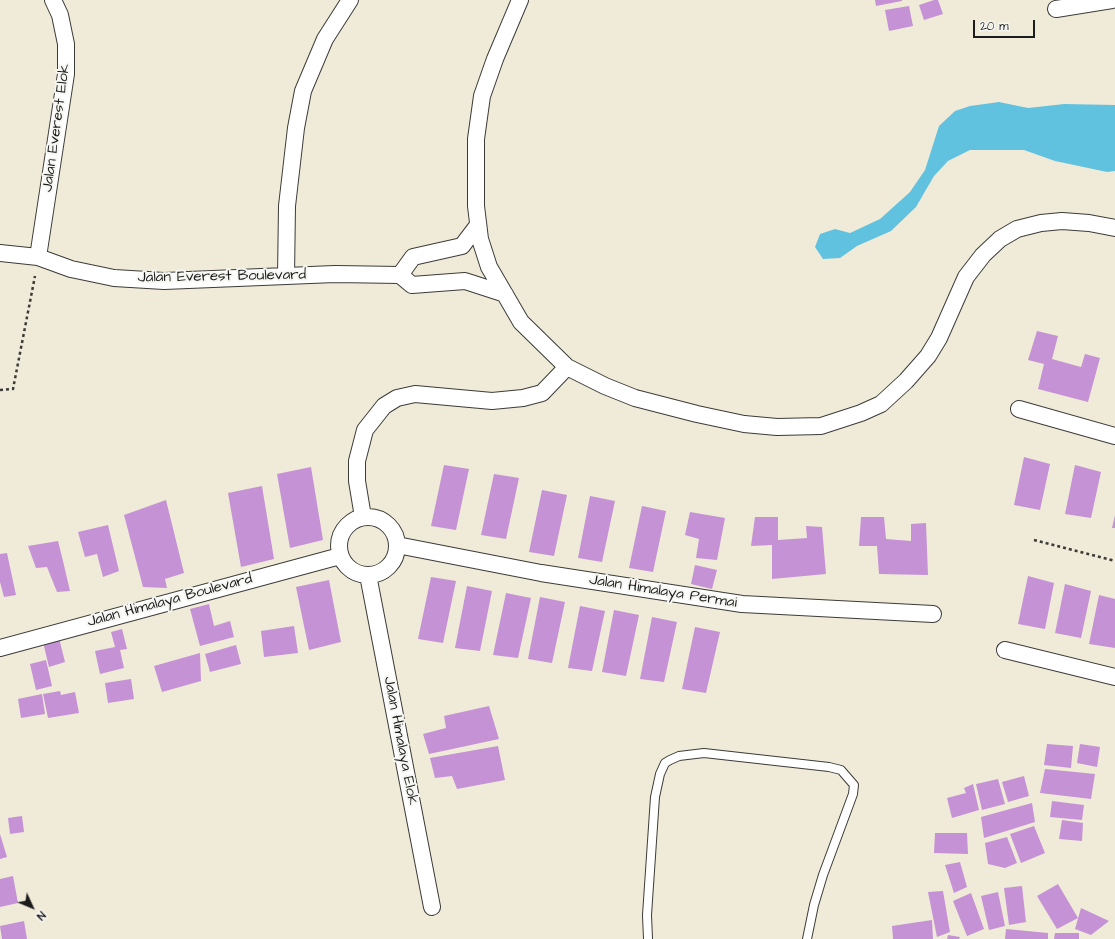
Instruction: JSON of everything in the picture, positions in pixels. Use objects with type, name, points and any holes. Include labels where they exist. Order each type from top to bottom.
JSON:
[{"type":"street","name":"Jalan Everest Elok","points":[[38,257],[66,74],[66,44],[60,15],[53,0]]},
{"type":"street","points":[[286,276],[287,206],[296,128],[303,91],[325,38],[350,0]]},
{"type":"street","points":[[520,0],[495,58],[482,96],[476,139],[476,206],[480,239],[489,267],[521,322],[567,367],[605,386],[635,398],[744,424],[777,427],[821,426],[861,414],[881,404],[906,381],[928,356],[939,338],[966,277],[983,255],[1000,239],[1017,228],[1041,223],[1062,221],[1089,223],[1115,228]]},
{"type":"street","points":[[1056,9],[1112,0]]},
{"type":"street","points":[[478,225],[462,246],[413,257],[400,275],[412,285],[465,281],[505,294]]},
{"type":"street","name":"Jalan Everest Boulevard","points":[[0,252],[38,257],[71,269],[114,278],[164,281],[335,274],[400,275]]},
{"type":"street","points":[[363,517],[357,481],[357,461],[365,430],[384,406],[397,398],[415,394],[492,401],[523,398],[542,393],[567,367]]},
{"type":"street","points":[[1019,408],[1115,436]]},
{"type":"street","points":[[363,517],[373,517],[386,524],[395,535],[397,545],[391,563],[377,574],[359,574],[350,570],[340,556],[338,545],[340,535],[353,520],[363,517]]},
{"type":"street","name":"Jalan Himalaya Permai","points":[[397,545],[541,573],[742,604],[933,614]]},
{"type":"street","name":"Jalan Himalaya Boulevard","points":[[0,648],[340,556]]},
{"type":"street","name":"Jalan Himalaya Elok","points":[[368,575],[432,907]]},
{"type":"street","points":[[1005,650],[1115,677]]},
{"type":"lane","points":[[648,939],[647,915],[653,828],[660,774],[665,763],[670,760],[679,756],[704,753],[829,766],[841,770],[854,785],[853,794],[823,875],[807,939]]},
{"type":"path","points":[[0,390],[13,389],[38,257]]},
{"type":"path","points":[[1034,540],[1115,561]]},
{"type":"water","points":[[999,102],[1028,108],[1064,104],[1115,105],[1115,171],[1107,172],[1055,161],[1024,150],[970,150],[948,161],[934,176],[916,207],[891,231],[857,246],[840,258],[823,259],[815,247],[820,234],[835,229],[850,233],[880,219],[910,192],[925,170],[939,126],[955,111],[970,106]]},
{"type":"building","points":[[875,0],[902,0],[902,1],[876,6]]},
{"type":"building","points":[[938,0],[943,14],[924,20],[919,5]]},
{"type":"building","points":[[909,6],[913,26],[889,31],[885,10]]},
{"type":"building","points":[[1037,331],[1058,336],[1052,359],[1081,367],[1085,354],[1100,358],[1088,402],[1038,389],[1044,364],[1028,360]]},
{"type":"building","points":[[1024,457],[1050,464],[1040,510],[1014,505]]},
{"type":"building","points":[[444,465],[469,469],[456,530],[431,526]]},
{"type":"building","points":[[1075,465],[1101,472],[1091,518],[1065,514]]},
{"type":"building","points":[[311,467],[323,540],[290,548],[277,474]]},
{"type":"building","points":[[494,474],[519,478],[506,539],[481,535]]},
{"type":"building","points":[[262,486],[274,559],[241,567],[228,493]]},
{"type":"building","points":[[542,490],[567,495],[554,556],[529,552]]},
{"type":"building","points":[[590,496],[615,501],[602,562],[578,558]]},
{"type":"building","points":[[166,500],[184,573],[165,579],[167,588],[143,587],[124,515]]},
{"type":"building","points":[[642,506],[666,511],[653,572],[629,568]]},
{"type":"building","points":[[690,512],[725,518],[717,560],[696,558],[699,539],[685,535]]},
{"type":"building","points":[[1115,515],[1115,528],[1112,528]]},
{"type":"building","points":[[755,517],[778,517],[778,540],[807,538],[806,526],[822,527],[826,574],[772,579],[772,545],[751,546]]},
{"type":"building","points":[[861,517],[884,517],[886,539],[911,541],[911,524],[926,523],[928,575],[879,574],[877,546],[859,546]]},
{"type":"building","points":[[108,525],[119,571],[103,577],[97,554],[85,557],[78,532]]},
{"type":"building","points":[[58,541],[70,591],[57,592],[47,567],[36,568],[28,546]]},
{"type":"building","points":[[7,553],[16,595],[4,597],[0,582],[0,554]]},
{"type":"building","points":[[695,565],[717,570],[712,589],[691,584]]},
{"type":"building","points":[[1028,576],[1054,583],[1045,629],[1018,624]]},
{"type":"building","points":[[431,577],[456,581],[443,643],[418,639]]},
{"type":"building","points":[[329,580],[341,642],[309,650],[296,587]]},
{"type":"building","points":[[1065,584],[1091,591],[1081,638],[1055,633]]},
{"type":"building","points":[[467,586],[492,591],[480,651],[455,648]]},
{"type":"building","points":[[506,593],[531,598],[518,658],[493,655]]},
{"type":"building","points":[[1099,595],[1115,599],[1115,648],[1089,644]]},
{"type":"building","points":[[540,597],[565,602],[552,663],[528,659]]},
{"type":"building","points":[[209,604],[214,626],[230,621],[234,637],[200,646],[190,609]]},
{"type":"building","points":[[580,606],[605,611],[592,671],[568,668]]},
{"type":"building","points":[[614,610],[639,615],[626,676],[602,672]]},
{"type":"building","points":[[652,617],[677,622],[664,682],[640,679]]},
{"type":"building","points":[[294,626],[298,653],[264,657],[261,631]]},
{"type":"building","points":[[695,627],[720,632],[706,693],[682,689]]},
{"type":"building","points":[[122,629],[127,649],[120,650],[124,668],[100,674],[95,651],[115,647],[111,632]]},
{"type":"building","points":[[59,638],[65,662],[49,667],[43,642]]},
{"type":"building","points":[[236,645],[241,664],[210,672],[205,654]]},
{"type":"building","points":[[200,653],[201,681],[162,692],[154,666]]},
{"type":"building","points":[[46,660],[52,686],[36,690],[30,664]]},
{"type":"building","points":[[131,679],[134,699],[108,703],[105,683]]},
{"type":"building","points":[[60,691],[61,695],[75,692],[79,713],[48,718],[43,694]]},
{"type":"building","points":[[42,694],[45,714],[21,718],[18,699]]},
{"type":"building","points":[[489,706],[499,739],[429,754],[423,734],[446,728],[444,716]]},
{"type":"building","points":[[1047,744],[1073,746],[1071,768],[1044,765]]},
{"type":"building","points":[[1080,744],[1100,747],[1097,767],[1077,763]]},
{"type":"building","points":[[498,746],[505,780],[457,789],[452,776],[435,778],[430,758]]},
{"type":"building","points":[[1045,769],[1095,774],[1091,799],[1040,793]]},
{"type":"building","points":[[1024,776],[1029,796],[1008,802],[1002,782]]},
{"type":"building","points":[[998,779],[1005,804],[982,810],[976,784]]},
{"type":"building","points":[[973,784],[979,810],[952,818],[947,798],[966,793],[964,788]]},
{"type":"building","points":[[1052,801],[1084,805],[1082,820],[1050,817]]},
{"type":"building","points":[[1032,803],[1035,822],[984,838],[981,817]]},
{"type":"building","points":[[22,816],[24,832],[10,834],[8,818]]},
{"type":"building","points":[[1062,820],[1083,823],[1082,841],[1059,839]]},
{"type":"building","points":[[1034,826],[1045,853],[1021,863],[1010,834]]},
{"type":"building","points":[[935,833],[967,833],[968,854],[934,853]]},
{"type":"building","points":[[0,834],[7,857],[0,859]]},
{"type":"building","points":[[1007,837],[1017,863],[1005,868],[988,864],[985,843]]},
{"type":"building","points":[[960,862],[967,887],[954,893],[945,865]]},
{"type":"building","points":[[13,876],[18,903],[0,907],[0,879]]},
{"type":"building","points":[[1058,884],[1078,918],[1057,929],[1037,896]]},
{"type":"building","points":[[1022,886],[1026,922],[1009,925],[1004,888]]},
{"type":"building","points":[[943,891],[950,932],[937,937],[928,892]]},
{"type":"building","points":[[998,892],[1005,926],[989,930],[981,896]]},
{"type":"building","points":[[971,893],[984,929],[967,936],[953,901]]},
{"type":"building","points":[[1081,908],[1109,921],[1091,935],[1075,929]]},
{"type":"building","points":[[932,920],[933,939],[893,939],[892,926]]},
{"type":"building","points":[[24,921],[27,939],[2,939],[0,926]]},
{"type":"building","points":[[1006,929],[1048,933],[1048,939],[1005,939]]},
{"type":"building","points":[[1055,933],[1079,933],[1079,939],[1054,939]]},
{"type":"building","points":[[948,935],[960,937],[959,939],[947,939]]}]
